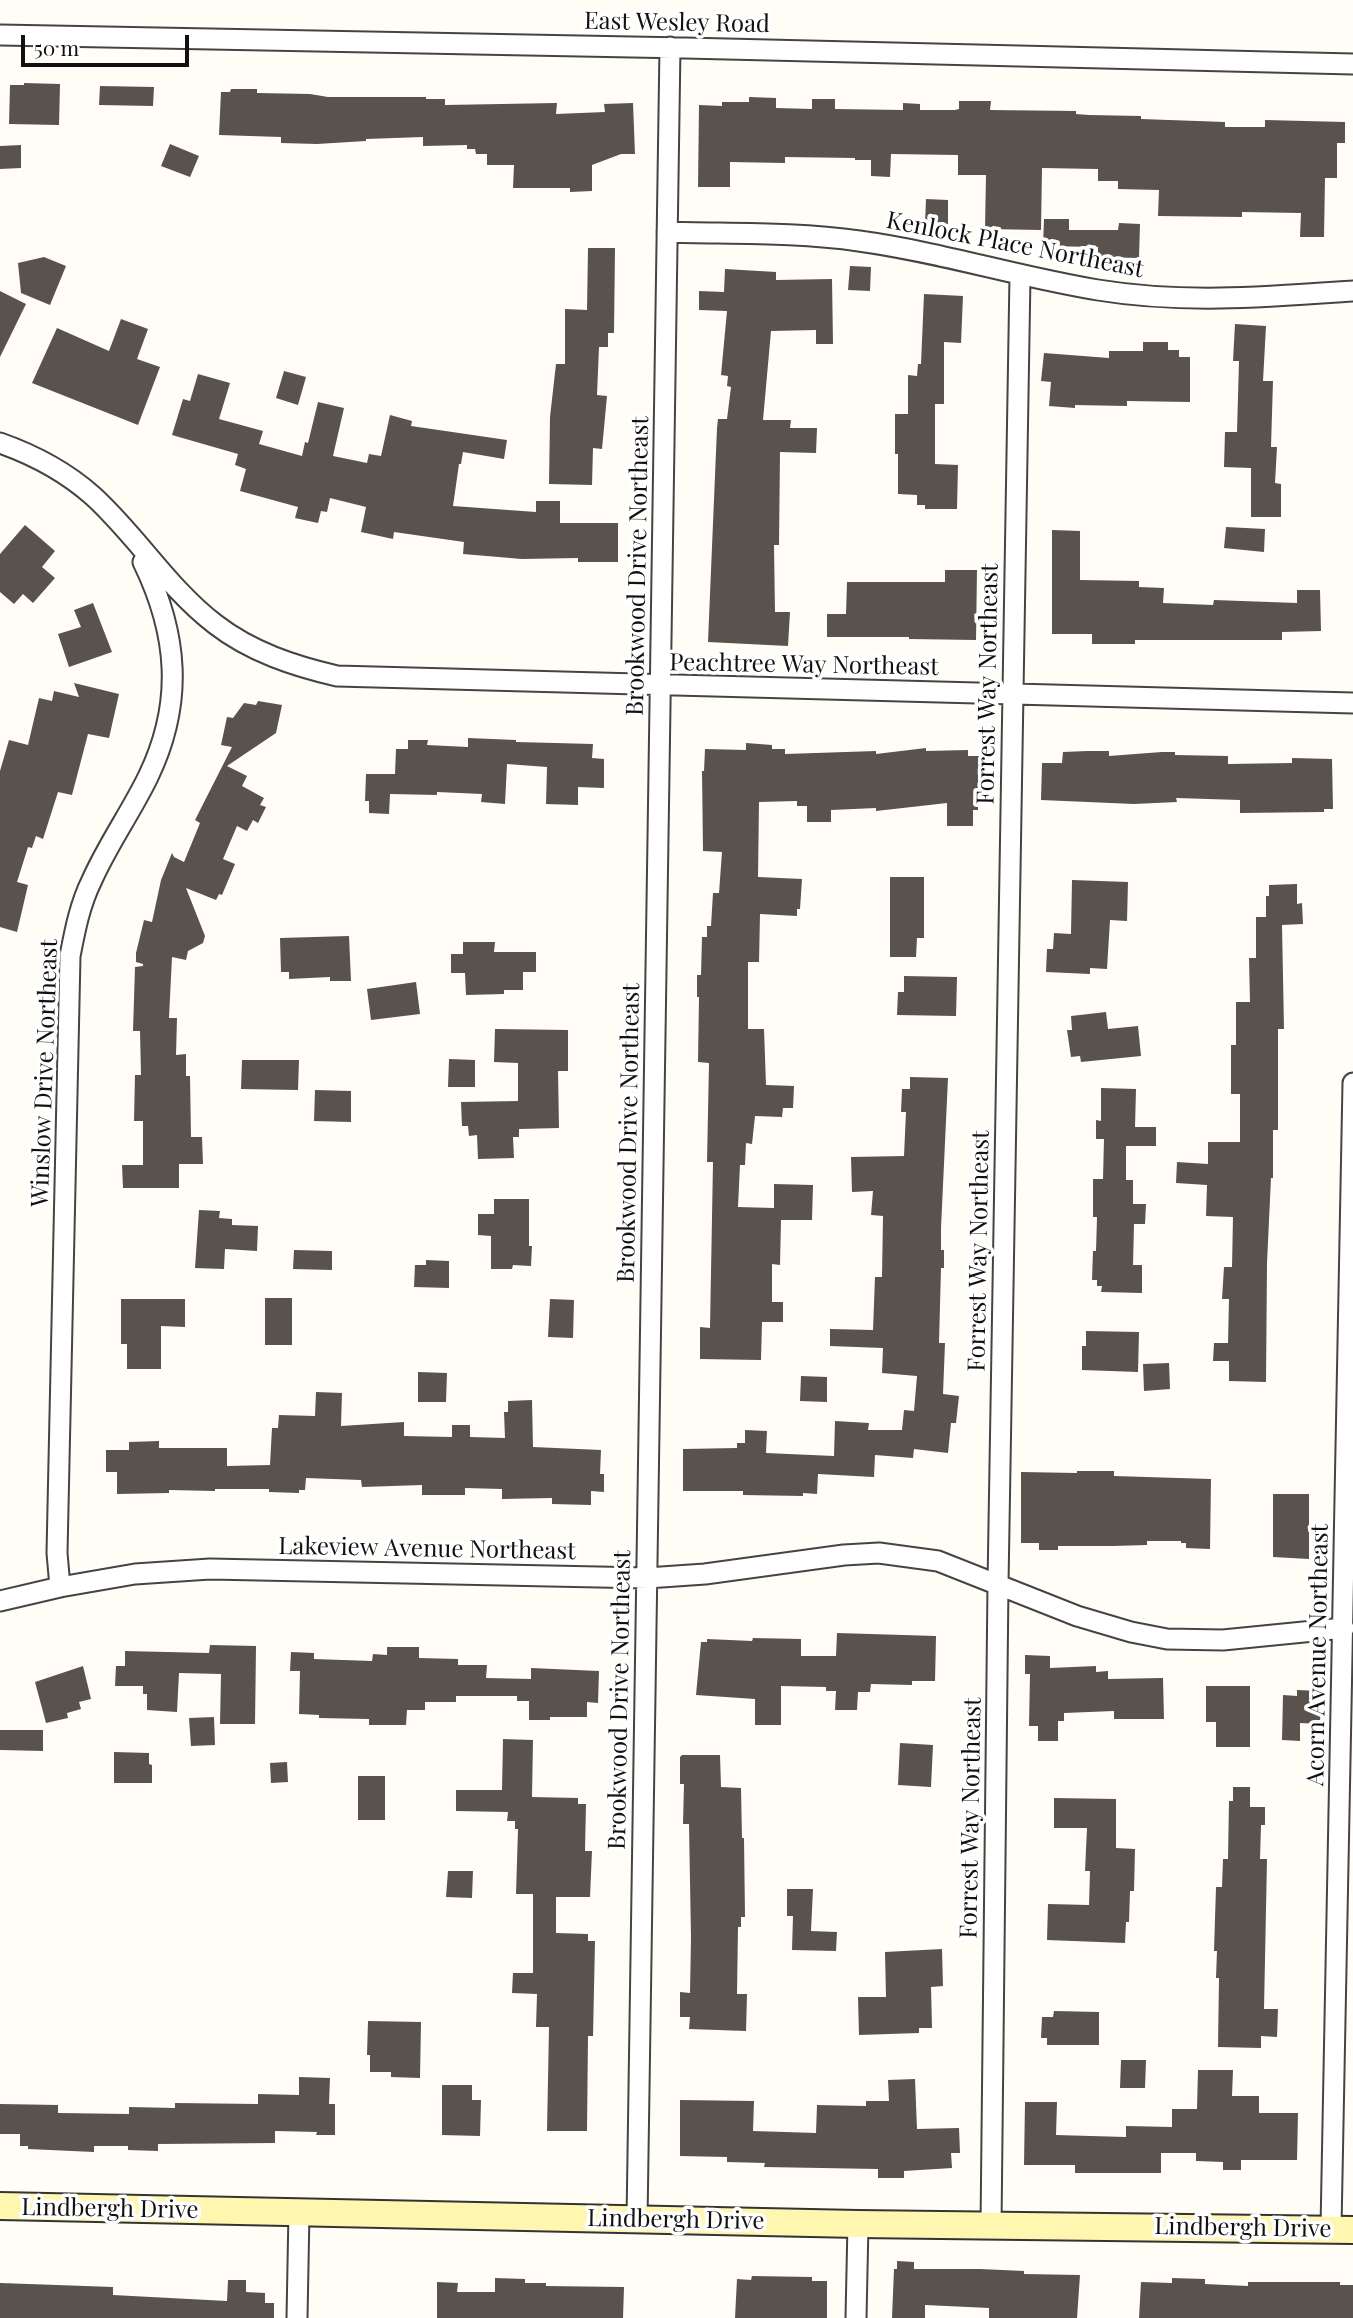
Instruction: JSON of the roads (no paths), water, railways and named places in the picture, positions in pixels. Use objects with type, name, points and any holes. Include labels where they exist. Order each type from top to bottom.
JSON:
[{"type":"main road","name":"Lindbergh Drive","points":[[0,2206],[858,2224],[1342,2229]]},
{"type":"street","name":"East Wesley Road","points":[[0,35],[670,47],[1353,64]]},
{"type":"street","name":"Brookwood Drive Northeast","points":[[637,2219],[670,47]]},
{"type":"street","name":"Kenlock Place Northeast","points":[[667,232],[804,236],[858,241],[1101,291],[1183,298],[1258,298],[1353,291]]},
{"type":"street","name":"Forrest Way Northeast","points":[[991,2226],[998,1584],[1020,276]]},
{"type":"street","name":"Peachtree Way Northeast","points":[[0,443],[48,464],[93,496],[184,598],[216,626],[261,653],[305,669],[337,676],[1353,703]]},
{"type":"street","name":"Winslow Drive Northeast","points":[[60,1587],[57,1553],[70,956],[78,917],[91,881],[159,754],[173,691],[173,657],[167,623],[139,546]]},
{"type":"street","name":"Acorn Avenue Northeast","points":[[1342,2229],[1344,1628],[1353,1083]]},
{"type":"street","name":"Lakeview Avenue Northeast","points":[[0,1601],[135,1574],[210,1569],[647,1578],[705,1574],[844,1555],[879,1553],[938,1561],[1077,1616],[1131,1632],[1167,1639],[1223,1640],[1344,1628]]},
{"type":"street","points":[[297,2318],[299,2212]]},
{"type":"street","points":[[856,2318],[858,2224]]}]
